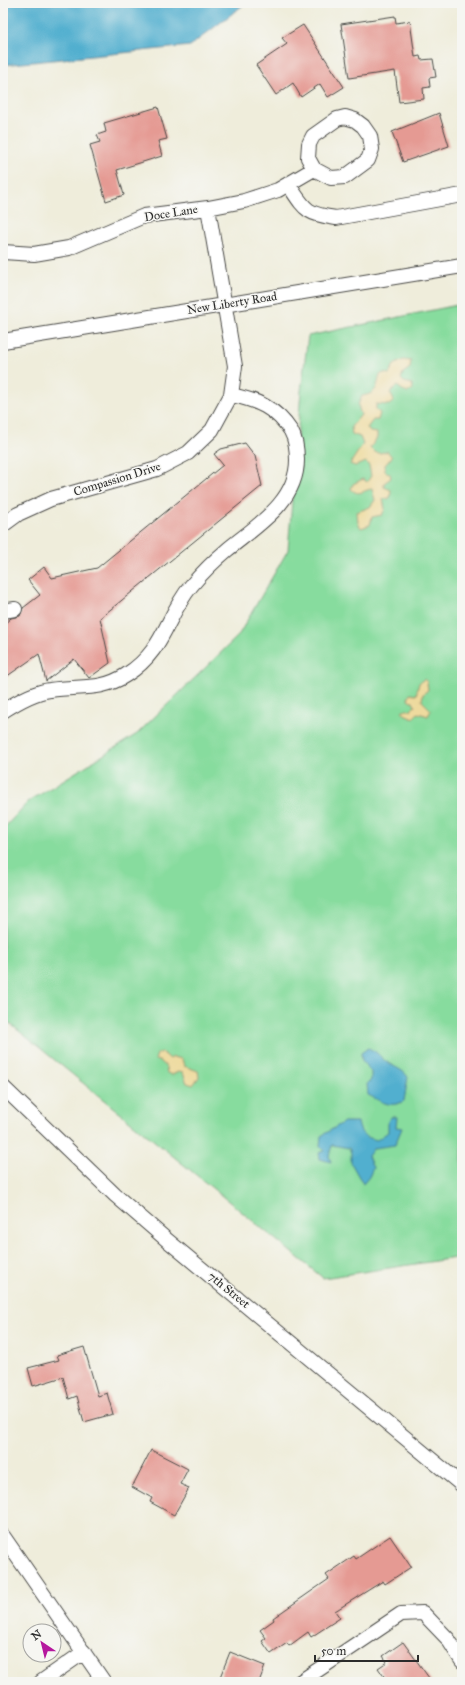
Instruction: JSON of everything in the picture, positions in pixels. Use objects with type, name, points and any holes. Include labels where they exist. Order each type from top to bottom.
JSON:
[{"type":"street","points":[[337,118],[355,120],[363,126],[370,136],[372,149],[368,160],[345,177],[331,178],[314,169],[308,158],[309,144],[313,136],[337,118]]},
{"type":"street","name":"Doce Lane","points":[[3,252],[34,254],[69,248],[144,216],[208,208],[244,201],[278,190],[314,169]]},
{"type":"street","points":[[288,184],[303,206],[316,215],[336,218],[462,196]]},
{"type":"street","name":"Compassion Drive","points":[[3,525],[18,514],[51,499],[157,469],[188,453],[212,430],[231,395],[235,366],[208,208]]},
{"type":"street","name":"New Liberty Road","points":[[3,341],[462,266]]},
{"type":"street","points":[[3,711],[25,699],[48,690],[99,687],[112,683],[134,670],[158,645],[186,593],[204,571],[281,503],[294,481],[297,470],[297,452],[292,434],[285,423],[265,405],[254,400],[231,395]]},
{"type":"street","name":"7th Street","points":[[3,1087],[115,1195],[462,1485]]},
{"type":"street","points":[[3,1536],[104,1682]]},
{"type":"street","points":[[300,1682],[401,1614],[423,1613],[448,1639],[462,1661]]},
{"type":"street","points":[[41,1682],[84,1652]]},
{"type":"green space","points":[[462,304],[462,1257],[323,1278],[3,1018],[3,829],[28,802],[137,734],[238,636],[288,550],[301,391],[308,336]]},
{"type":"sand","points":[[403,360],[411,361],[410,368],[403,373],[401,379],[404,382],[412,384],[413,389],[407,393],[397,386],[390,392],[394,401],[389,405],[376,404],[376,410],[380,413],[378,420],[373,420],[367,428],[370,432],[377,433],[377,438],[370,448],[378,453],[387,451],[392,457],[385,465],[385,471],[390,474],[391,478],[384,483],[384,487],[391,490],[390,498],[383,499],[385,509],[382,515],[372,517],[370,525],[361,528],[358,523],[357,512],[370,507],[375,500],[372,489],[356,493],[351,489],[353,484],[363,479],[367,482],[371,476],[369,465],[366,462],[355,466],[350,464],[363,444],[360,437],[352,434],[351,427],[361,415],[358,405],[362,396],[374,391],[377,387],[380,375],[383,373],[389,374],[394,365]]},
{"type":"sand","points":[[424,679],[427,682],[428,690],[423,694],[422,701],[431,710],[428,716],[418,713],[413,718],[402,713],[403,710],[411,710],[415,706],[413,702],[408,699],[410,694],[416,695],[419,683]]},
{"type":"sand","points":[[162,1052],[170,1059],[173,1057],[182,1059],[184,1066],[198,1071],[199,1077],[193,1085],[187,1083],[183,1073],[178,1072],[172,1075],[167,1073],[164,1064],[155,1060],[157,1054]]},
{"type":"water","points":[[3,3],[246,3],[190,46],[3,65]]},
{"type":"water","points":[[368,1048],[406,1074],[408,1077],[404,1101],[390,1104],[381,1102],[368,1095],[367,1084],[371,1080],[371,1072],[362,1061],[361,1053]]},
{"type":"water","points":[[391,1117],[397,1117],[396,1127],[402,1128],[395,1145],[374,1148],[368,1156],[373,1168],[369,1177],[363,1184],[351,1163],[351,1153],[349,1148],[332,1145],[329,1156],[331,1162],[320,1159],[319,1153],[325,1151],[320,1146],[321,1136],[344,1122],[358,1122],[360,1130],[364,1135],[377,1140],[388,1132],[388,1121]]},
{"type":"building","points":[[395,16],[396,23],[410,21],[415,57],[420,56],[421,60],[433,59],[436,77],[429,78],[430,87],[423,88],[424,99],[399,102],[395,71],[349,78],[341,24]]},
{"type":"building","points":[[303,25],[344,87],[328,97],[320,84],[301,97],[293,83],[276,95],[256,65],[287,44],[282,38]]},
{"type":"building","points":[[158,107],[167,139],[158,141],[162,156],[117,170],[124,195],[106,201],[90,145],[100,142],[97,135],[106,132],[104,123]]},
{"type":"building","points":[[439,113],[449,146],[403,162],[392,132]]},
{"type":"building","points":[[245,443],[255,456],[262,486],[100,618],[110,663],[89,678],[74,659],[46,681],[39,654],[3,679],[3,625],[11,618],[20,616],[23,608],[40,595],[28,580],[44,567],[52,578],[97,568],[223,465],[214,454],[221,449]]},
{"type":"building","points":[[84,1347],[98,1396],[107,1393],[113,1414],[84,1422],[77,1396],[69,1399],[63,1377],[33,1386],[28,1368],[59,1360],[57,1355]]},
{"type":"building","points":[[151,1450],[188,1469],[180,1484],[189,1488],[174,1515],[150,1502],[152,1498],[132,1487]]},
{"type":"building","points":[[390,1536],[411,1567],[385,1584],[383,1581],[335,1611],[340,1618],[311,1637],[308,1632],[289,1646],[287,1643],[271,1654],[262,1641],[266,1638],[260,1630],[274,1620],[273,1618],[329,1579],[326,1575],[354,1556],[356,1559]]},
{"type":"building","points":[[403,1642],[432,1682],[388,1682],[378,1668],[387,1662],[383,1656]]},
{"type":"building","points":[[230,1652],[265,1666],[259,1682],[218,1682]]}]
